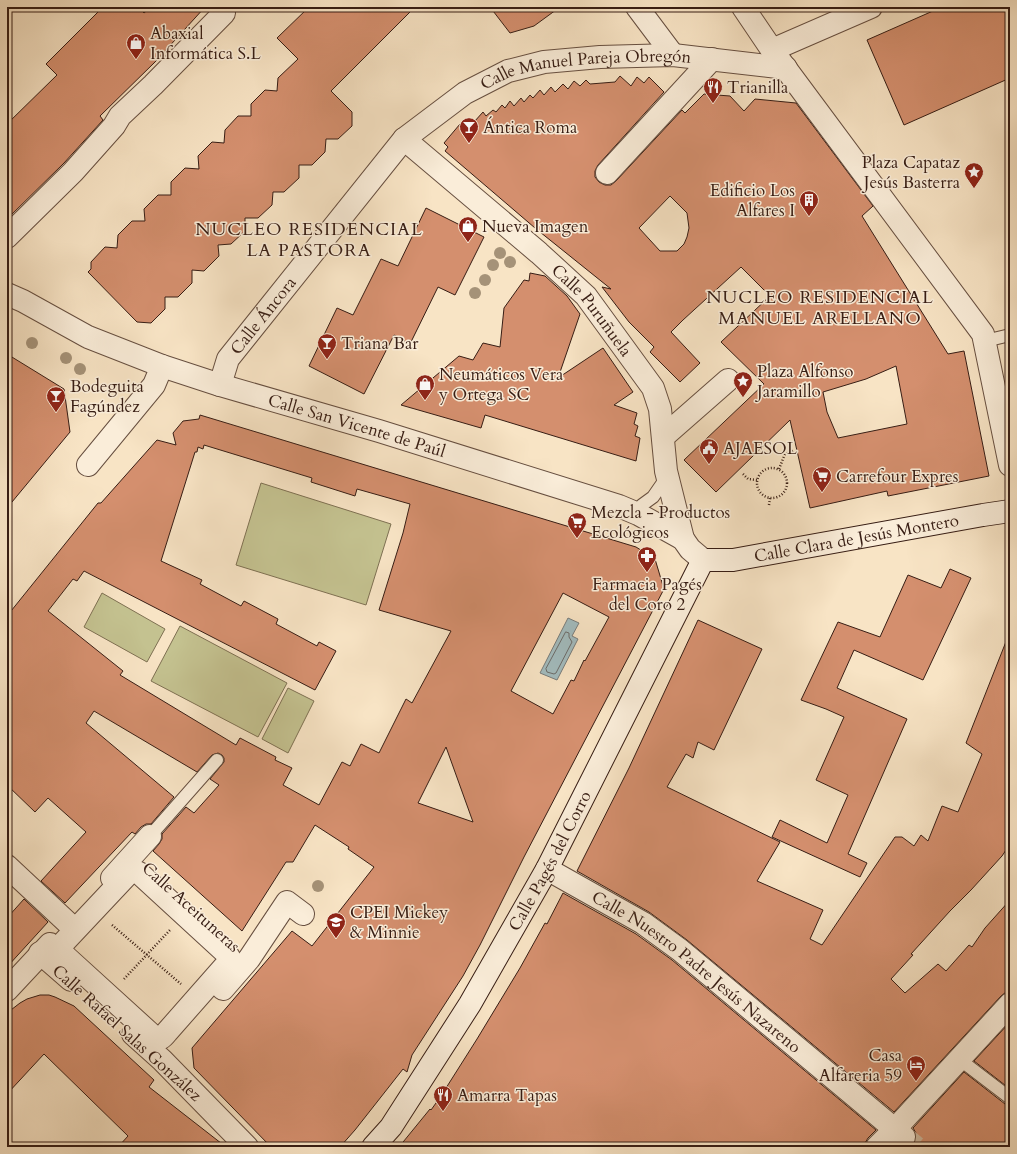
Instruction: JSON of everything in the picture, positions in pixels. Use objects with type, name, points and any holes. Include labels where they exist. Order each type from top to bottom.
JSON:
[{"type":"street","points":[[7,237],[73,172],[114,126],[120,116],[224,13],[219,7]]},
{"type":"street","points":[[637,7],[673,56]]},
{"type":"street","points":[[743,7],[772,50],[983,334],[1010,465]]},
{"type":"street","points":[[772,50],[871,7]]},
{"type":"street","name":"Calle Manuel Pareja Obregón","points":[[404,139],[465,93],[508,71],[544,62],[600,57],[673,56],[786,68]]},
{"type":"street","points":[[607,173],[712,59]]},
{"type":"street","name":"Calle Áncora","points":[[220,385],[228,359],[404,139]]},
{"type":"street","name":"Calle Puruñuela","points":[[404,139],[539,253],[586,296],[653,388],[660,409],[667,474],[682,539]]},
{"type":"street","name":"Calle San Vicente de Paúl","points":[[7,294],[23,301],[88,337],[162,366],[220,385],[379,431],[611,504],[638,514],[682,539],[690,549],[703,560]]},
{"type":"street","points":[[88,465],[154,386],[162,366]]},
{"type":"street","points":[[663,437],[728,380]]},
{"type":"street","name":"Calle Clara de Jesús Montero","points":[[703,560],[733,560],[983,515],[1010,512]]},
{"type":"street","name":"Calle Pagés del Corro","points":[[373,1147],[391,1127],[470,1004],[547,869],[703,560]]},
{"type":"street","points":[[7,990],[150,836]]},
{"type":"street","name":"Calle Aceituneras","points":[[133,855],[249,959]]},
{"type":"street","points":[[7,866],[69,924]]},
{"type":"street","name":"Calle Nuestro Padre Jesús Nazareno","points":[[547,869],[642,923],[680,950],[900,1133]]},
{"type":"street","points":[[134,872],[139,874],[184,915],[229,957],[226,965],[164,1035],[158,1039],[154,1038],[108,996],[65,956],[60,948],[128,874],[134,872]]},
{"type":"street","points":[[162,1060],[249,959],[287,902],[303,914]]},
{"type":"street","name":"Calle Rafael Salas González","points":[[40,953],[162,1060],[247,1147]]},
{"type":"street","points":[[877,1147],[900,1133],[960,1059],[1010,1004]]},
{"type":"lane","points":[[985,341],[1010,335]]},
{"type":"lane","points":[[638,514],[642,505],[653,497],[667,474]]},
{"type":"lane","points":[[150,836],[217,760]]},
{"type":"lane","points":[[960,1059],[1010,1098]]},
{"type":"path","points":[[779,469],[785,454],[793,451]]},
{"type":"path","points":[[774,468],[779,469],[785,476],[785,490],[777,496],[770,497],[763,495],[760,492],[757,480],[760,473],[764,470],[774,468]]},
{"type":"path","points":[[743,474],[748,479],[757,480]]},
{"type":"path","points":[[769,505],[770,497]]},
{"type":"path","points":[[95,910],[197,997]]},
{"type":"path","points":[[108,996],[184,915]]},
{"type":"shaded area","points":[[261,483],[391,524],[366,605],[236,565]]},
{"type":"shaded area","points":[[102,593],[165,629],[147,662],[84,627]]},
{"type":"shaded area","points":[[180,626],[287,683],[258,737],[151,681]]},
{"type":"shaded area","points":[[288,688],[314,701],[288,753],[262,739]]},
{"type":"water","points":[[568,618],[579,623],[572,636],[578,639],[557,680],[540,673]]},
{"type":"building","points":[[103,7],[138,7],[144,13],[151,7],[205,7],[155,62],[100,116],[103,120],[64,163],[7,219],[7,124],[57,75],[46,64]]},
{"type":"building","points":[[309,7],[415,7],[331,91],[352,112],[352,126],[338,139],[326,139],[325,152],[312,165],[299,165],[299,178],[284,192],[273,192],[272,205],[258,218],[245,218],[245,231],[231,244],[218,245],[219,256],[204,271],[192,270],[192,283],[178,297],[165,297],[165,309],[151,323],[137,322],[88,272],[91,269],[91,262],[105,247],[117,248],[118,235],[132,221],[145,221],[144,209],[158,195],[171,195],[171,182],[185,168],[199,169],[198,156],[212,142],[224,143],[225,130],[238,116],[251,116],[251,104],[265,90],[277,91],[278,78],[298,59],[277,38]]},
{"type":"building","points":[[490,7],[560,7],[534,26],[510,33]]},
{"type":"building","points":[[942,7],[1010,7],[1010,78],[904,125],[867,40]]},
{"type":"building","points":[[620,76],[631,86],[637,77],[644,83],[649,77],[664,92],[598,165],[595,171],[595,177],[599,182],[605,185],[611,185],[616,181],[682,110],[685,113],[704,94],[730,96],[744,111],[755,99],[796,103],[873,206],[862,216],[948,354],[964,351],[989,476],[888,496],[887,491],[810,508],[790,420],[716,492],[684,460],[764,384],[721,342],[770,296],[741,267],[683,320],[671,332],[700,363],[680,382],[650,352],[654,347],[629,322],[602,287],[611,289],[535,228],[445,151],[448,147],[444,143],[460,124],[464,128],[471,119],[474,122],[483,112],[486,116],[493,110],[496,112],[502,105],[505,108],[510,101],[514,106],[521,98],[524,102],[530,95],[533,98],[540,90],[544,95],[551,87],[555,92],[563,84],[568,89],[574,81],[580,86],[586,80],[590,84],[615,82]],"holes":[[[670,196],[687,213],[689,228],[684,244],[677,251],[660,251],[639,228]],[[896,366],[907,424],[838,438],[827,412],[823,392],[866,379]]]},
{"type":"building","points":[[426,208],[484,237],[455,295],[438,287],[410,344],[394,335],[364,394],[309,366],[337,308],[353,315],[381,259],[398,266]]},
{"type":"building","points":[[530,273],[545,276],[567,296],[580,314],[558,378],[603,348],[633,392],[614,405],[637,413],[634,424],[638,426],[635,436],[640,438],[636,461],[485,415],[481,428],[401,405],[459,356],[473,360],[483,343],[500,347],[504,308],[524,280],[529,281]]},
{"type":"building","points":[[7,354],[64,389],[70,432],[7,508]]},
{"type":"building","points":[[200,415],[636,547],[655,559],[664,589],[463,976],[412,1055],[407,1072],[403,1069],[340,1147],[271,1147],[194,1068],[192,1048],[292,931],[312,946],[374,867],[348,849],[349,847],[315,825],[293,862],[286,862],[242,931],[153,851],[162,839],[162,834],[186,807],[194,813],[219,785],[210,779],[224,762],[222,755],[218,753],[212,755],[197,772],[94,711],[86,723],[174,797],[151,824],[146,824],[141,827],[135,834],[132,832],[65,903],[41,881],[86,832],[48,798],[35,812],[7,785],[7,616],[98,503],[101,503],[157,440],[176,445],[173,433],[183,421],[199,419]],"holes":[[[204,445],[312,478],[311,482],[355,496],[357,489],[410,504],[403,533],[379,610],[451,631],[412,703],[406,699],[379,753],[361,744],[350,766],[342,762],[319,805],[283,785],[292,768],[275,760],[276,757],[240,738],[236,745],[120,675],[123,671],[48,611],[73,579],[77,581],[84,571],[315,690],[336,651],[319,642],[317,646],[276,624],[278,619],[244,601],[241,606],[200,584],[202,580],[161,561],[195,452],[197,452],[198,447],[203,449]],[[563,593],[609,617],[585,661],[584,660],[574,681],[571,680],[553,714],[511,691]],[[446,747],[473,822],[418,803]]]},
{"type":"building","points":[[950,569],[971,578],[923,680],[854,650],[837,688],[907,719],[848,854],[867,863],[860,877],[772,837],[780,820],[827,843],[848,795],[816,780],[844,717],[801,700],[838,622],[880,637],[908,575],[941,588]]},
{"type":"building","points":[[698,620],[762,649],[714,750],[698,742],[693,758],[686,754],[667,787],[780,842],[757,881],[823,910],[810,939],[822,945],[895,837],[902,837],[914,846],[921,835],[928,841],[942,806],[958,812],[982,754],[966,743],[1009,634],[1010,635],[1010,844],[1002,856],[911,954],[913,955],[891,979],[905,993],[938,964],[946,971],[969,945],[972,947],[985,928],[1010,900],[1010,992],[1006,992],[1001,996],[894,1112],[687,940],[649,912],[577,871],[629,768]]},
{"type":"building","points":[[563,893],[636,934],[672,960],[876,1130],[868,1138],[865,1143],[865,1147],[399,1147],[430,1109],[431,1110],[446,1089],[520,968],[545,923],[547,924]]},
{"type":"building","points":[[24,899],[48,922],[7,967],[7,918]]},
{"type":"building","points":[[40,995],[49,995],[74,1006],[154,1080],[149,1087],[226,1147],[118,1147],[128,1136],[44,1054],[7,1094],[7,1013],[27,999]]},
{"type":"building","points":[[1010,1022],[1010,1089],[974,1061]]},
{"type":"building","points":[[964,1072],[1005,1104],[1010,1105],[1010,1147],[911,1147],[914,1145],[916,1139],[916,1133],[913,1128]]},
{"type":"tunnel","points":[[904,1137],[916,1147]]},
{"type":"place","name":"Abaxial Informática S.L","points":[[136,60]]},
{"type":"place","name":"Trianilla","points":[[713,104]]},
{"type":"place","name":"Ántica Roma","points":[[469,144]]},
{"type":"place","name":"Plaza Capataz Jesús Basterra","points":[[974,189]]},
{"type":"place","name":"Edificio Los Alfares I","points":[[809,217]]},
{"type":"place","name":"Nueva Imagen","points":[[468,243]]},
{"type":"place","name":"Triana Bar","points":[[327,360]]},
{"type":"place","name":"Plaza Alfonso Jaramillo","points":[[743,398]]},
{"type":"place","name":"Neumáticos Vera y Ortega SC","points":[[425,401]]},
{"type":"place","name":"Bodeguita Fagúndez","points":[[56,413]]},
{"type":"place","name":"AJAESOL","points":[[709,465]]},
{"type":"place","name":"Carrefour Expres","points":[[822,493]]},
{"type":"place","name":"Mezcla - Productos Ecológicos","points":[[577,539]]},
{"type":"place","name":"Farmacia Pagés del Coro 2","points":[[647,573]]},
{"type":"place","name":"CPEI Mickey & Minnie","points":[[336,939]]},
{"type":"place","name":"Casa Alfareria 59","points":[[916,1082]]},
{"type":"place","name":"Amarra Tapas","points":[[443,1112]]},
{"type":"district","name":"NUCLEO RESIDENCIAL LA PASTORA","points":[[309,239]]},
{"type":"district","name":"NUCLEO RESIDENCIAL MANUEL ARELLANO","points":[[820,307]]}]
